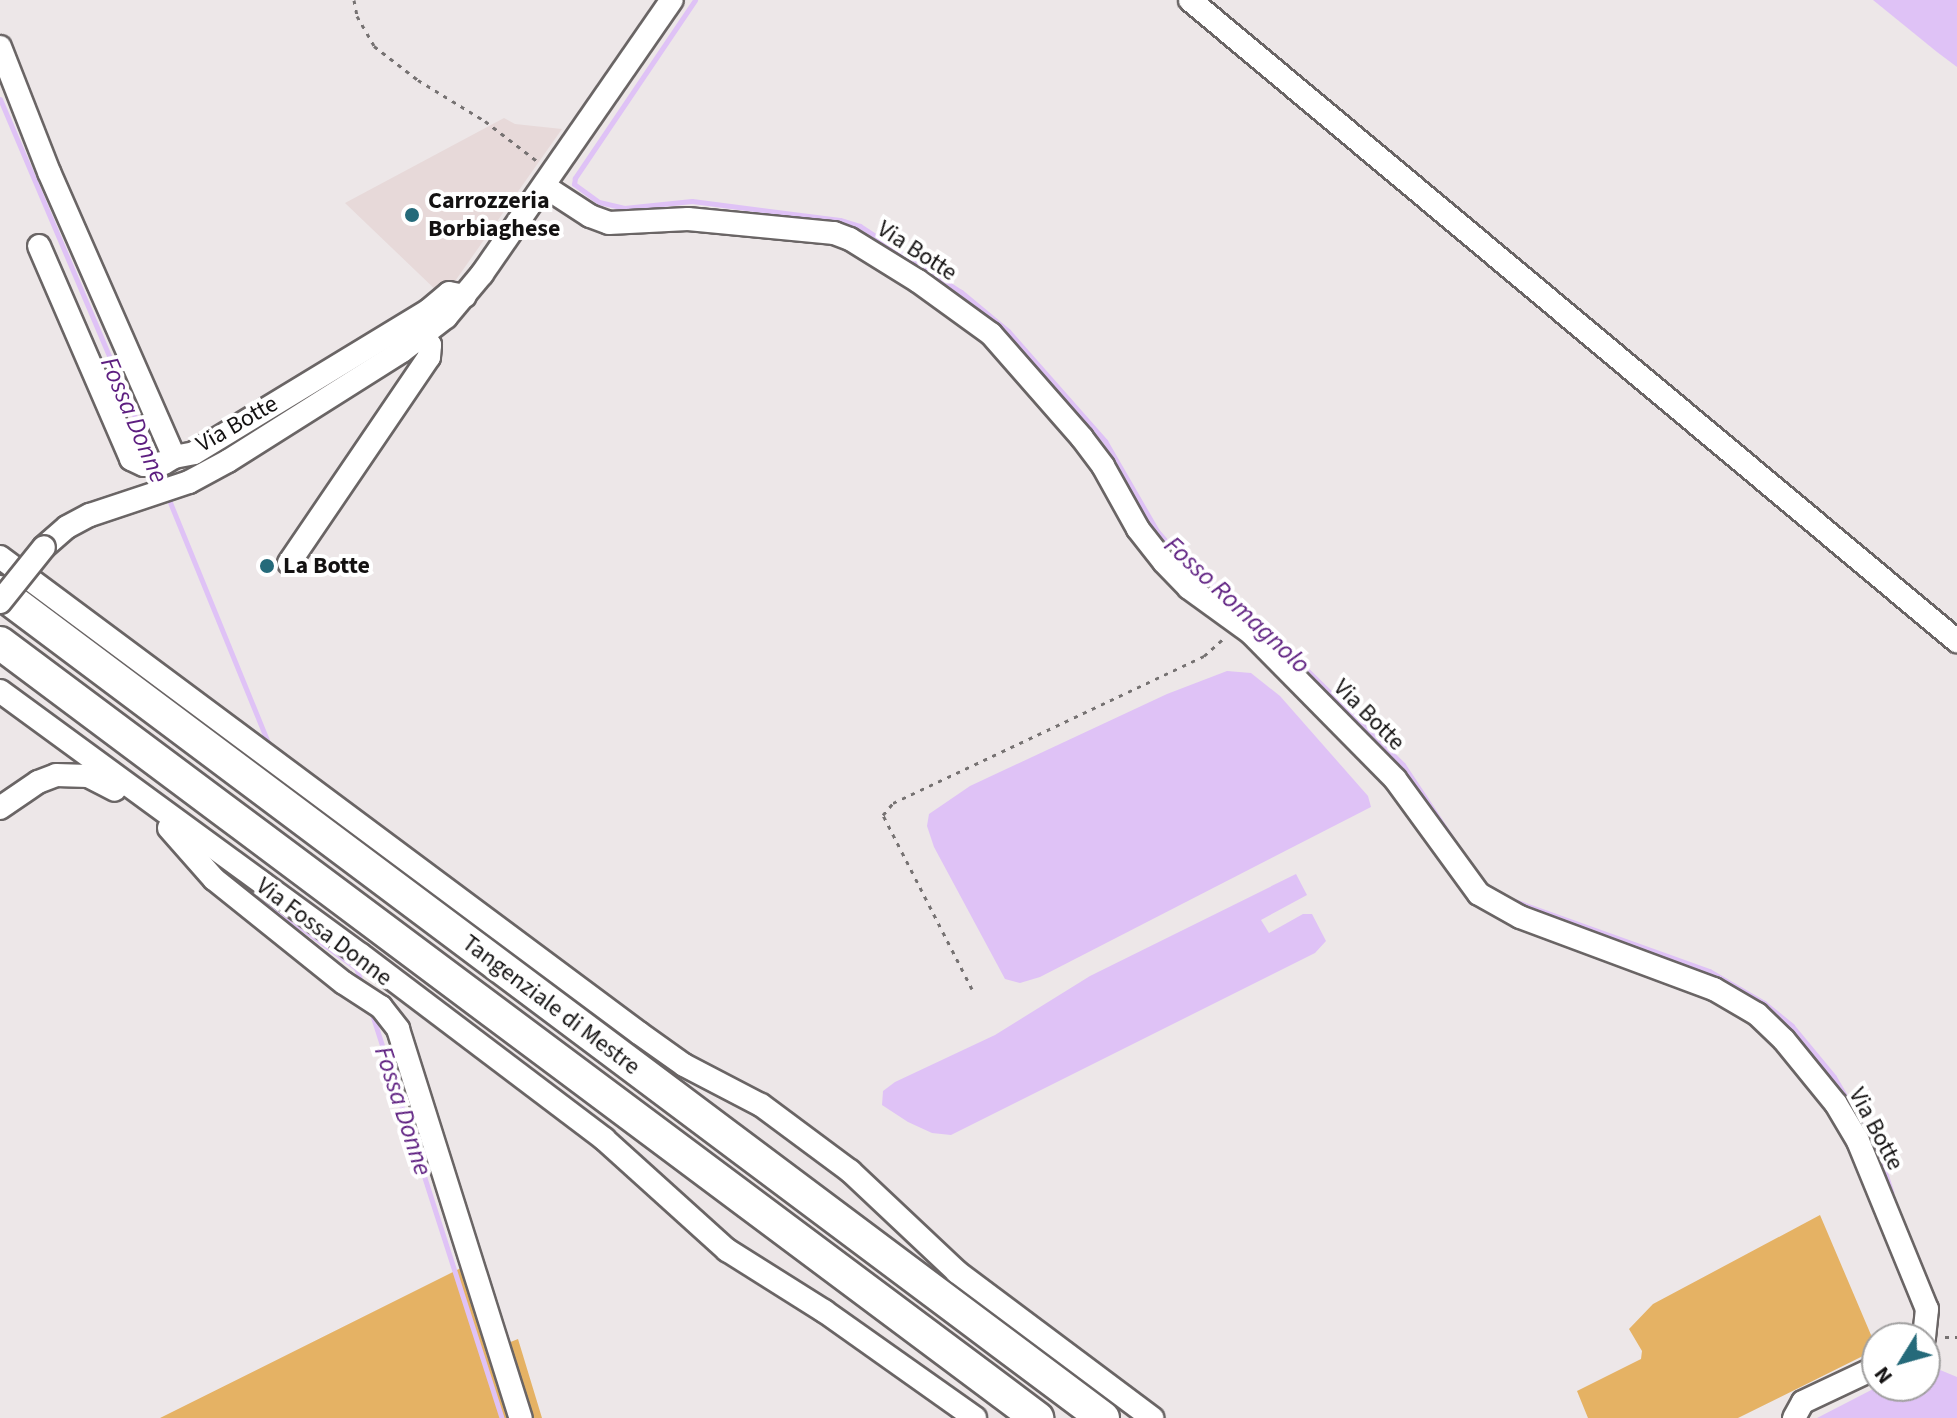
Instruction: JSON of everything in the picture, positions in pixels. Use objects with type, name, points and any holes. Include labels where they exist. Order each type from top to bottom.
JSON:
[{"type":"highway","name":"Tangenziale di Mestre","points":[[0,592],[1103,1418]]},
{"type":"highway","name":"Tangenziale di Mestre","points":[[0,643],[1037,1418]]},
{"type":"street","name":"Via Botte","points":[[0,602],[44,547],[67,527],[90,515],[167,490],[285,427],[424,336],[465,296],[672,0]]},
{"type":"street","points":[[1190,0],[1957,641]]},
{"type":"street","name":"Via Botte","points":[[0,47],[160,462],[194,453],[429,310],[449,293],[465,296]]},
{"type":"street","name":"Via Botte","points":[[548,180],[590,216],[609,223],[688,219],[834,233],[850,239],[918,281],[970,318],[1007,351],[1082,438],[1103,466],[1138,529],[1164,562],[1189,588],[1236,621],[1395,779],[1479,894],[1520,917],[1714,989],[1757,1014],[1784,1040],[1829,1094],[1858,1141],[1927,1309],[1926,1322]]},
{"type":"street","points":[[39,246],[131,459],[160,462]]},
{"type":"street","points":[[289,563],[429,357],[430,345],[424,336]]},
{"type":"street","points":[[0,557],[639,1033],[684,1065],[761,1105],[850,1171],[957,1272],[1152,1418]]},
{"type":"street","points":[[0,691],[361,955],[604,1139],[727,1250],[824,1311],[975,1418]]},
{"type":"street","name":"Via Fossa Donne","points":[[0,808],[38,782],[56,775],[88,776],[103,782],[162,823],[214,879],[344,983],[381,1007],[398,1029],[521,1418]]},
{"type":"street","points":[[1794,1418],[1803,1402],[1861,1375]]},
{"type":"path","points":[[354,0],[357,16],[374,46],[418,80],[485,121],[548,180]]},
{"type":"path","points":[[972,989],[883,815],[893,803],[1204,656],[1222,640],[1236,621]]},
{"type":"shaded area","points":[[1873,0],[1957,0],[1957,67],[1937,52]]},
{"type":"shaded area","points":[[504,118],[515,124],[562,129],[453,284],[440,294],[345,203]]},
{"type":"shaded area","points":[[1227,671],[1251,673],[1280,696],[1368,796],[1371,807],[1040,977],[1020,983],[1005,979],[934,847],[927,826],[929,814],[970,786],[1167,694]]},
{"type":"shaded area","points":[[1296,874],[1307,895],[1261,920],[1269,933],[1303,914],[1312,914],[1326,941],[1315,953],[951,1135],[932,1133],[882,1105],[883,1091],[895,1082],[995,1035],[1090,976]]},
{"type":"shaded area","points":[[1820,1215],[1866,1322],[1861,1322],[1861,1357],[1738,1418],[1588,1418],[1577,1391],[1641,1359],[1642,1351],[1629,1329],[1653,1304]]},
{"type":"shaded area","points":[[465,1266],[496,1348],[518,1339],[542,1418],[160,1418]]},
{"type":"shaded area","points":[[1941,1370],[1957,1377],[1957,1418],[1817,1418],[1861,1395],[1861,1402],[1941,1402]]},
{"type":"waterway","name":"Fosso Romagnolo","points":[[695,0],[575,178],[574,184],[599,202],[624,208],[692,201],[840,220],[860,226],[961,292],[1008,331],[1105,441],[1157,531],[1180,557],[1245,609],[1403,765],[1461,852]]},
{"type":"waterway","name":"Fossa Donne","points":[[0,99],[153,460]]},
{"type":"waterway","name":"Fossa Donne","points":[[167,495],[268,742]]},
{"type":"waterway","name":"Fossa Donne","points":[[218,866],[356,968],[363,987]]},
{"type":"waterway","name":"Fosso Romagnolo","points":[[1506,898],[1709,971],[1764,1003],[1792,1026],[1834,1077],[1879,1154],[1891,1192]]},
{"type":"waterway","name":"Fossa Donne","points":[[371,1011],[502,1418]]},
{"type":"place","name":"Carrozzeria Borbiaghese","points":[[412,215]]},
{"type":"place","name":"La Botte","points":[[267,566]]}]
